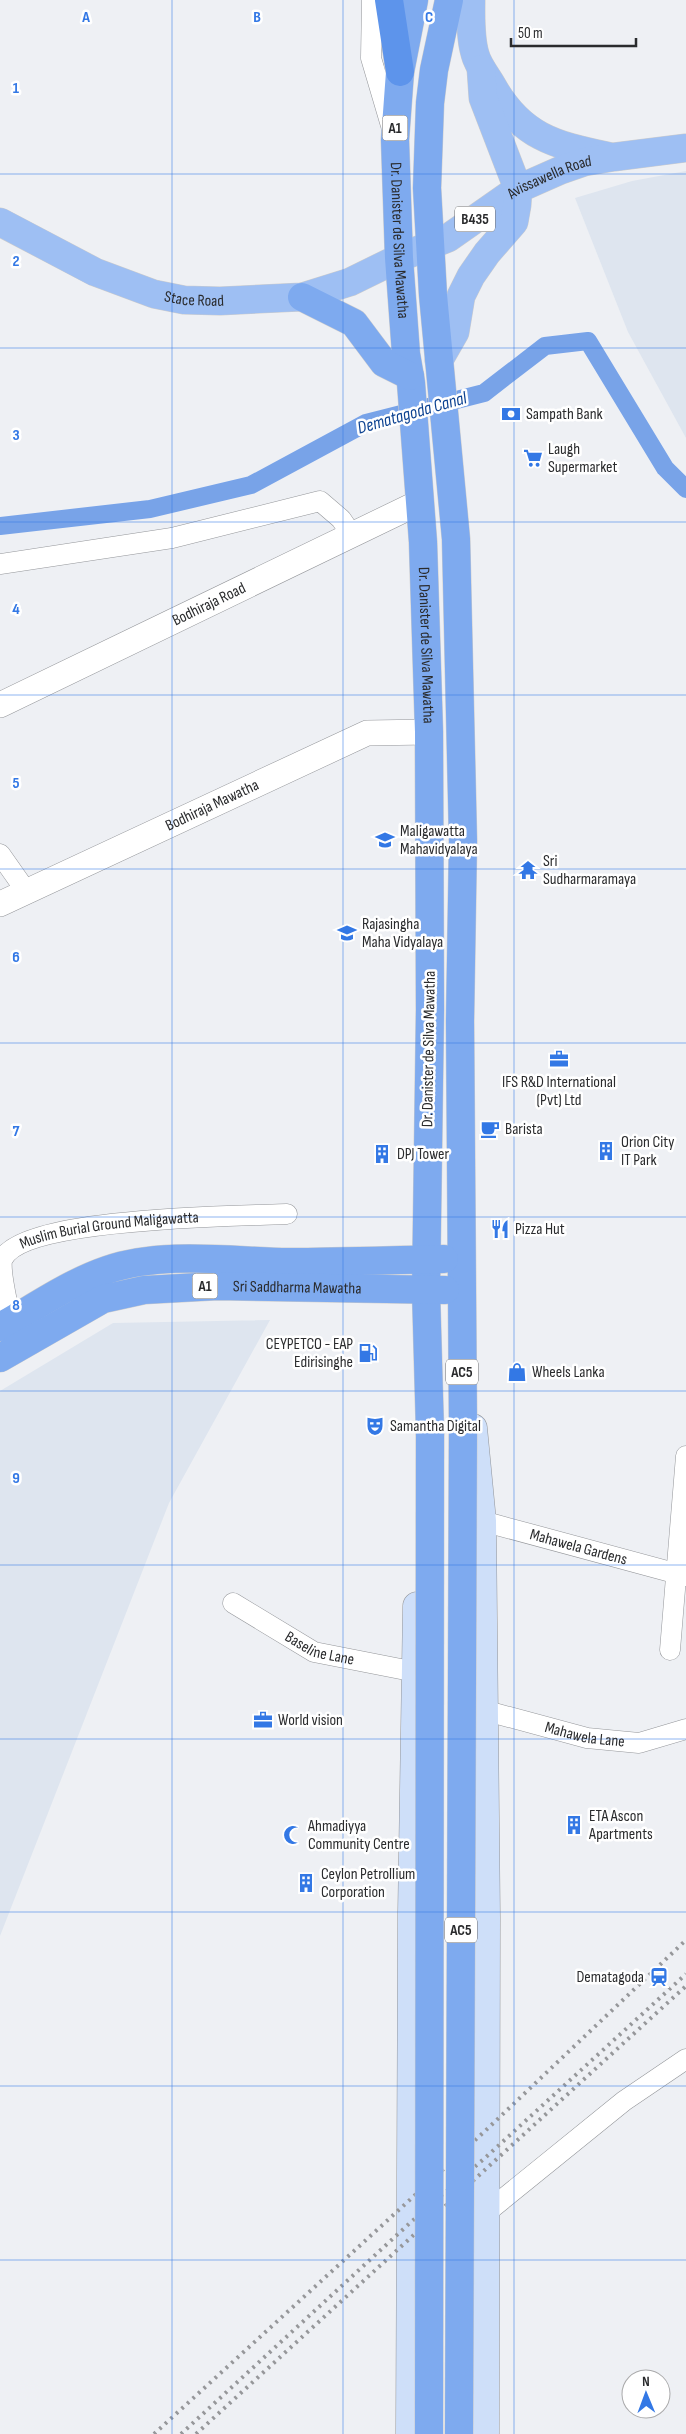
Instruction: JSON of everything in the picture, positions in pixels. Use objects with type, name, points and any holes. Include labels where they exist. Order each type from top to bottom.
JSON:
[{"type":"highway","points":[[389,0],[400,72]]},
{"type":"highway","name":"Dr. Danister de Silva Mawatha","points":[[414,0],[400,72],[395,140],[399,258],[420,502],[429,732],[430,1016],[426,1291]]},
{"type":"highway","name":"Dr. Danister de Silva Mawatha","points":[[449,0],[434,70],[427,162],[430,247],[456,539],[463,849],[460,1021],[460,1259],[462,1290]]},
{"type":"highway","points":[[302,297],[354,323],[384,363],[410,379]]},
{"type":"highway","name":"Sri Saddharma Mawatha","points":[[6,1323],[87,1278],[108,1269],[132,1263],[198,1260],[344,1262],[460,1259]]},
{"type":"highway","name":"Sri Saddharma Mawatha","points":[[0,1358],[104,1300],[144,1290],[218,1286],[354,1287],[426,1291],[462,1290]]},
{"type":"highway","name":"AC5","points":[[460,2434],[462,1290]]},
{"type":"highway","name":"AC5","points":[[426,1291],[430,1432],[429,2434]]},
{"type":"main road","points":[[471,0],[475,53],[481,69],[501,101],[516,120],[526,128],[559,143],[614,157]]},
{"type":"main road","points":[[440,368],[455,332],[461,296],[470,276],[514,222],[518,189],[483,98],[481,69]]},
{"type":"main road","name":"Avissawella Road","points":[[399,258],[430,247],[448,238],[518,189],[561,170],[584,162],[686,148]]},
{"type":"main road","name":"Stace Road","points":[[0,222],[95,272],[154,294],[184,300],[220,301],[302,297],[350,282],[399,258]]},
{"type":"main road","points":[[462,1319],[482,1521],[486,1918],[484,2132],[487,2212],[485,2434]]},
{"type":"main road","points":[[410,2434],[412,1913],[420,1428],[428,1332]]},
{"type":"main road","points":[[412,1913],[426,1934],[437,1941],[465,1934],[486,1918]]},
{"type":"main road","points":[[420,2434],[428,2420],[442,2415],[460,2420],[471,2434]]},
{"type":"street","points":[[372,0],[371,58],[395,140]]},
{"type":"street","points":[[473,30],[477,0]]},
{"type":"street","points":[[0,564],[172,538],[320,500],[341,519],[352,535]]},
{"type":"street","name":"Bodhiraja Road","points":[[0,705],[420,502]]},
{"type":"street","name":"Bodhiraja Mawatha","points":[[0,904],[367,733],[429,732]]},
{"type":"street","points":[[0,854],[26,891]]},
{"type":"street","name":"Muslim Burial Ground Maligawatta","points":[[6,1323],[0,1270],[2,1260],[11,1249],[24,1241],[112,1222],[287,1214]]},
{"type":"street","points":[[670,1650],[681,1575],[686,1456]]},
{"type":"street","name":"Mahawela Gardens","points":[[482,1521],[681,1575]]},
{"type":"street","name":"Baseline Lane","points":[[232,1603],[314,1652],[416,1672]]},
{"type":"street","name":"Mahawela Lane","points":[[483,1710],[587,1738],[639,1743],[686,1729]]},
{"type":"street","points":[[487,2212],[624,2101],[686,2059]]},
{"type":"shaded area","points":[[686,171],[686,438],[628,332],[575,198],[632,181]]},
{"type":"shaded area","points":[[270,1320],[169,1503],[0,1936],[0,1391],[113,1323]]},
{"type":"waterway","name":"Dematagoda Canal","points":[[0,526],[150,509],[251,485],[366,423],[484,393],[545,346],[588,341],[665,468],[686,489]]},
{"type":"railway","points":[[154,2434],[484,2132],[686,1940]]},
{"type":"railway","points":[[181,2434],[411,2222],[486,2157],[686,1974]]},
{"type":"railway","points":[[196,2434],[686,1986]]},
{"type":"place","name":"Sampath Bank","points":[[511,414]]},
{"type":"place","name":"Laugh Supermarket","points":[[533,458]]},
{"type":"place","name":"Maligawatta Mahavidyalaya","points":[[385,840]]},
{"type":"place","name":"Sri Sudharmaramaya","points":[[528,870]]},
{"type":"place","name":"Rajasingha Maha Vidyalaya","points":[[347,933]]},
{"type":"place","name":"IFS R&D International (Pvt) Ltd","points":[[559,1059]]},
{"type":"place","name":"Barista","points":[[490,1129]]},
{"type":"place","name":"Orion City IT Park","points":[[606,1151]]},
{"type":"place","name":"DPJ Tower","points":[[382,1154]]},
{"type":"place","name":"Pizza Hut","points":[[500,1229]]},
{"type":"place","name":"CEYPETCO - EAP Edirisinghe","points":[[368,1353]]},
{"type":"place","name":"Wheels Lanka","points":[[517,1372]]},
{"type":"place","name":"Samantha Digital","points":[[375,1426]]},
{"type":"place","name":"World vision","points":[[263,1720]]},
{"type":"place","name":"ETA Ascon Apartments","points":[[574,1825]]},
{"type":"place","name":"Ahmadiyya Community Centre","points":[[293,1835]]},
{"type":"place","name":"Ceylon Petrollium Corporation","points":[[306,1883]]},
{"type":"place","name":"Dematagoda","points":[[659,1977]]}]
